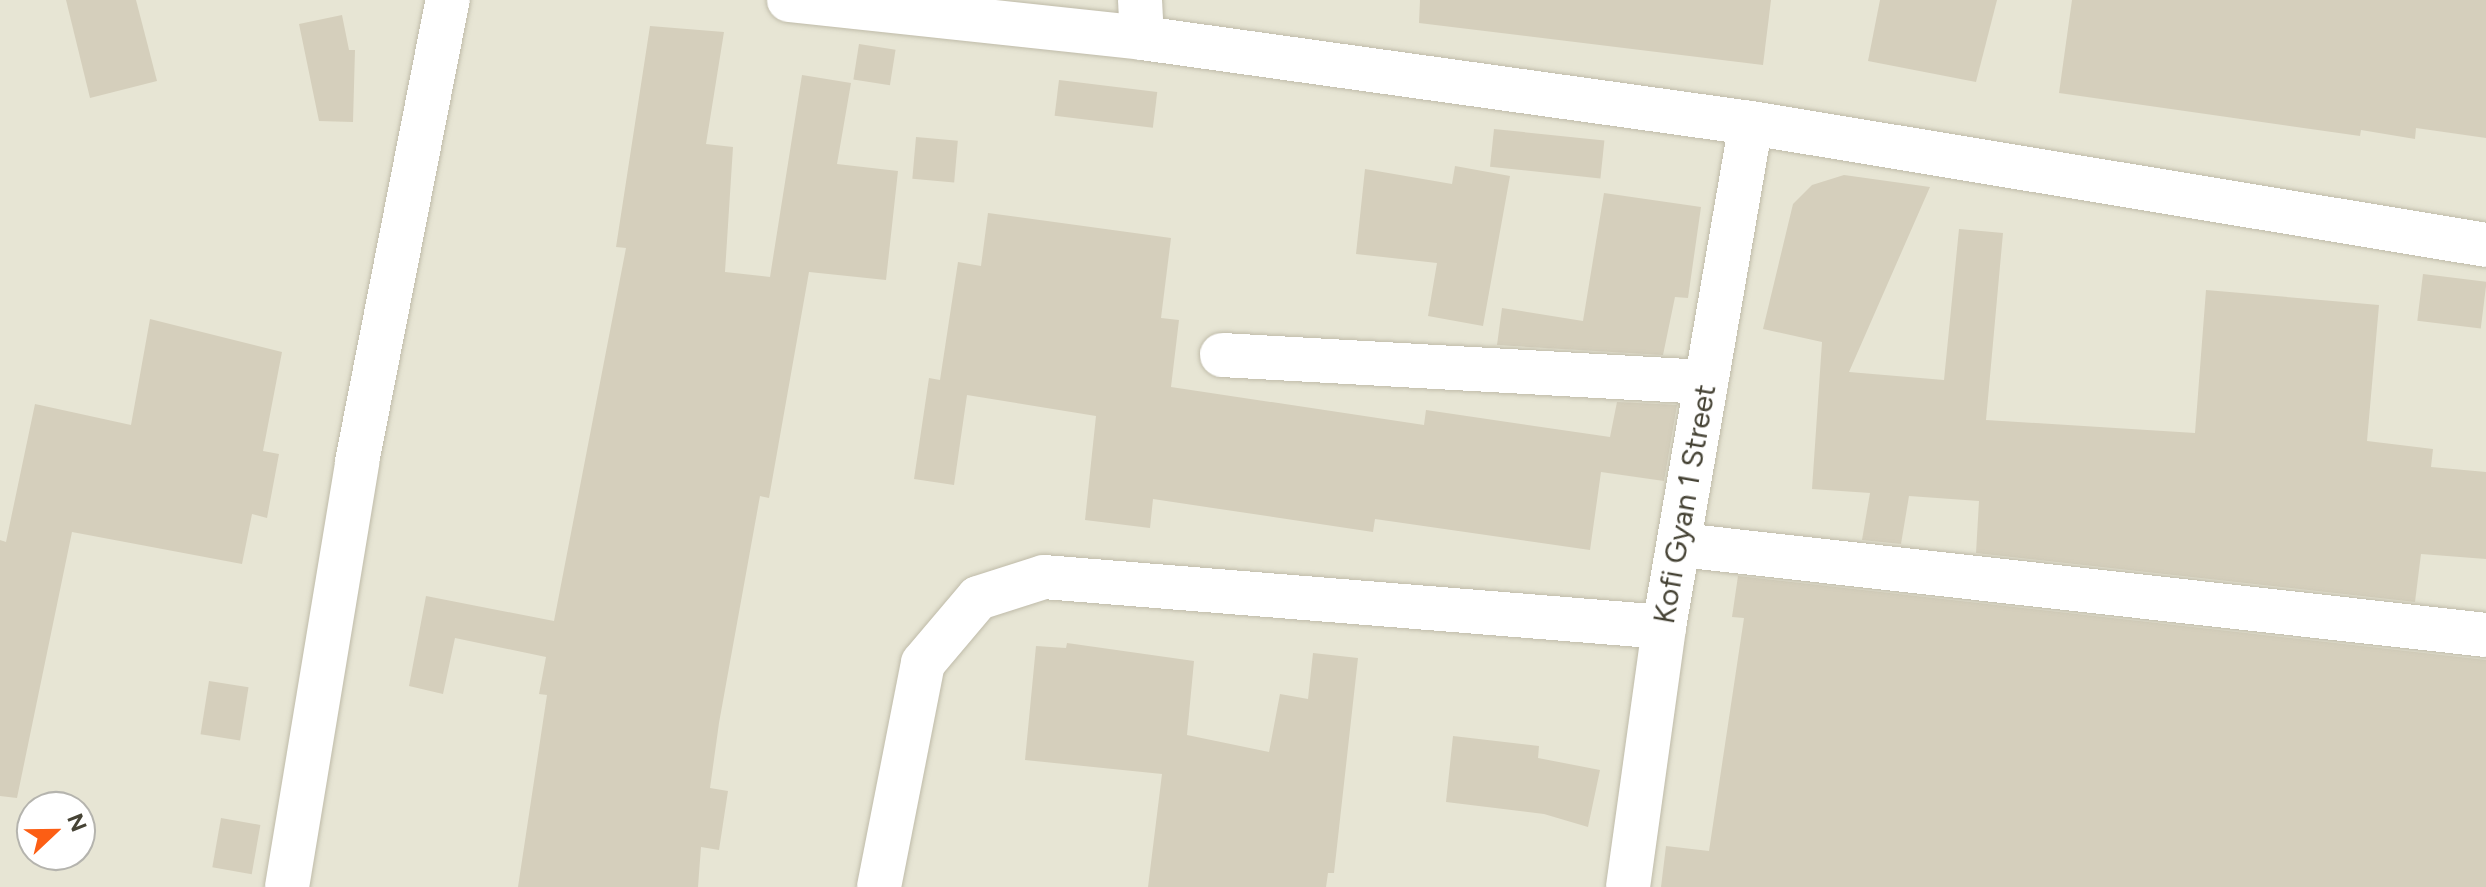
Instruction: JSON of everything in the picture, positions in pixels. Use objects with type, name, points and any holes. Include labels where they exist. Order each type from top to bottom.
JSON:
[{"type":"street","points":[[287,887],[357,462],[448,0]]},
{"type":"street","points":[[789,0],[1141,19],[2486,245]]},
{"type":"street","name":"Kofi Gyan 1 Street","points":[[1628,887],[1664,627],[1681,545],[1751,123]]},
{"type":"street","points":[[1222,355],[1706,382]]},
{"type":"street","points":[[1681,545],[2486,635]]},
{"type":"street","points":[[879,887],[923,663],[978,598],[1044,577],[1664,627]]},
{"type":"shaded area","points":[[0,0],[2486,0],[2486,887],[0,887]]},
{"type":"building","points":[[66,0],[136,0],[157,81],[90,98]]},
{"type":"building","points":[[1420,0],[1771,0],[1763,65],[1419,23]]},
{"type":"building","points":[[1880,0],[1997,0],[1976,82],[1868,61]]},
{"type":"building","points":[[2072,0],[2486,0],[2486,138],[2416,128],[2415,139],[2361,130],[2360,136],[2059,93]]},
{"type":"building","points":[[342,15],[349,50],[355,50],[353,122],[319,121],[299,24]]},
{"type":"building","points":[[650,26],[724,32],[706,144],[733,147],[725,272],[770,277],[802,75],[851,83],[837,164],[898,171],[886,280],[809,272],[769,498],[760,496],[719,723],[710,788],[728,791],[719,850],[701,847],[698,887],[518,887],[547,695],[539,694],[546,657],[455,638],[443,694],[409,686],[426,596],[554,621],[626,248],[616,247]]},
{"type":"building","points":[[859,44],[896,50],[890,85],[853,80]]},
{"type":"building","points":[[1059,80],[1157,92],[1153,128],[1055,116]]},
{"type":"building","points":[[1494,129],[1604,141],[1600,178],[1490,167]]},
{"type":"building","points":[[916,137],[958,141],[954,183],[912,179]]},
{"type":"building","points":[[1455,166],[1510,176],[1483,326],[1428,316],[1437,263],[1356,254],[1365,169],[1452,184]]},
{"type":"building","points":[[1844,175],[1930,187],[1849,372],[1944,380],[1959,229],[2003,233],[1986,420],[2195,433],[2206,290],[2379,305],[2367,441],[2433,449],[2431,467],[2486,472],[2486,559],[2421,554],[2415,602],[1976,553],[1979,501],[1909,496],[1901,544],[1862,540],[1870,493],[1812,489],[1822,342],[1763,329],[1793,204],[1812,185]]},
{"type":"building","points":[[1604,193],[1701,207],[1688,298],[1675,297],[1663,355],[1497,345],[1502,308],[1583,321]]},
{"type":"building","points":[[988,213],[1171,238],[1161,318],[1179,320],[1171,387],[1424,425],[1426,410],[1610,437],[1617,402],[1677,405],[1664,481],[1601,472],[1590,550],[1375,519],[1373,532],[1153,499],[1150,528],[1085,520],[1096,416],[967,395],[954,485],[914,479],[929,378],[940,380],[958,262],[981,266]]},
{"type":"building","points":[[2423,274],[2486,282],[2481,328],[2417,321]]},
{"type":"building","points":[[150,319],[282,352],[263,451],[279,454],[267,518],[252,514],[242,564],[72,532],[18,791],[16,798],[0,796],[0,540],[6,542],[35,404],[131,425]]},
{"type":"building","points":[[1738,576],[2486,660],[2486,887],[1661,887],[1666,846],[1709,851],[1744,618],[1732,617]]},
{"type":"building","points":[[1067,643],[1194,661],[1187,735],[1269,752],[1280,694],[1308,699],[1313,653],[1358,658],[1334,873],[1328,873],[1326,887],[1148,887],[1162,774],[1025,760],[1036,646],[1066,648]]},
{"type":"building","points":[[209,681],[249,687],[240,741],[201,734]]},
{"type":"building","points":[[1453,736],[1539,746],[1538,758],[1600,770],[1588,827],[1544,814],[1446,802]]},
{"type":"building","points":[[221,818],[260,825],[252,874],[212,867]]}]
